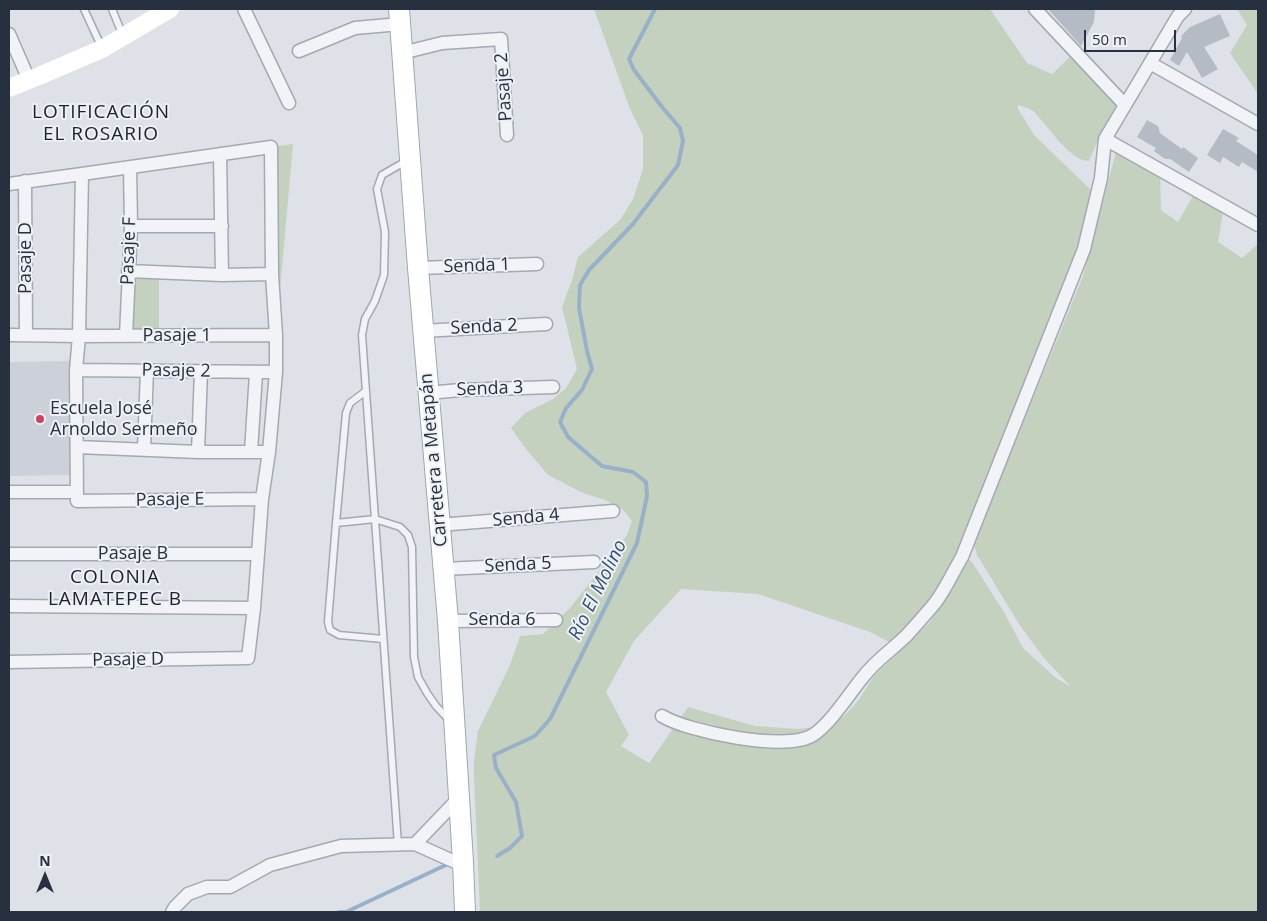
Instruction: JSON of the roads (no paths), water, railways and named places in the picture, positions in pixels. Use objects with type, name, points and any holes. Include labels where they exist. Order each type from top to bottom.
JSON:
[{"type":"main road","points":[[9,88],[102,49],[170,9]]},
{"type":"main road","name":"Carretera a Metapán","points":[[400,16],[418,268],[448,621],[464,866],[465,912]]},
{"type":"street","points":[[244,9],[288,103]]},
{"type":"street","points":[[1034,9],[1125,105]]},
{"type":"street","points":[[662,716],[680,725],[741,738],[768,741],[801,740],[813,735],[824,726],[864,675],[906,636],[935,603],[962,557],[1084,249],[1101,178],[1105,139],[1178,11]]},
{"type":"street","points":[[299,51],[356,28],[400,16]]},
{"type":"street","points":[[9,34],[29,80]]},
{"type":"street","name":"Pasaje 2","points":[[402,53],[442,43],[501,39],[507,135]]},
{"type":"street","points":[[1150,63],[1258,124]]},
{"type":"street","points":[[1105,139],[1258,225]]},
{"type":"street","points":[[9,184],[271,147],[272,274],[276,335],[276,372],[262,499],[254,608],[9,606]]},
{"type":"street","points":[[220,154],[222,275]]},
{"type":"street","name":"Pasaje F","points":[[126,336],[131,226],[130,167]]},
{"type":"street","points":[[77,497],[76,370],[79,336],[82,174]]},
{"type":"street","name":"Pasaje D","points":[[25,181],[26,335]]},
{"type":"street","points":[[131,226],[222,226]]},
{"type":"street","name":"Senda 1","points":[[418,268],[537,264]]},
{"type":"street","points":[[128,270],[222,275],[272,274]]},
{"type":"street","name":"Senda 2","points":[[423,331],[546,324]]},
{"type":"street","name":"Pasaje 1","points":[[9,335],[276,335]]},
{"type":"street","name":"Pasaje 2","points":[[76,370],[276,372]]},
{"type":"street","points":[[144,449],[147,370]]},
{"type":"street","points":[[198,452],[201,371]]},
{"type":"street","points":[[251,452],[256,373]]},
{"type":"street","name":"Senda 3","points":[[428,392],[553,387]]},
{"type":"street","points":[[76,447],[198,452],[268,452]]},
{"type":"street","name":"Pasaje E","points":[[9,492],[77,497],[262,499]]},
{"type":"street","name":"Senda 4","points":[[439,525],[614,511]]},
{"type":"street","name":"Pasaje B","points":[[9,554],[258,554]]},
{"type":"street","name":"Senda 5","points":[[443,568],[594,562]]},
{"type":"street","name":"Pasaje D","points":[[9,662],[248,658],[254,608]]},
{"type":"street","name":"Senda 6","points":[[448,621],[556,620]]},
{"type":"street","points":[[415,844],[459,798]]},
{"type":"street","points":[[172,912],[188,894],[207,886],[230,886],[270,865],[341,846],[415,844],[464,866]]},
{"type":"lane","points":[[84,9],[102,49]]},
{"type":"lane","points":[[112,9],[124,37]]},
{"type":"lane","points":[[398,845],[362,335],[366,319],[375,301],[384,275],[385,232],[377,189],[382,175],[410,159]]},
{"type":"lane","points":[[366,391],[350,403],[346,413],[328,622],[330,630],[338,635],[384,639]]},
{"type":"lane","points":[[336,523],[375,519],[400,527],[408,535],[412,547],[414,656],[418,677],[436,706],[455,726]]},
{"type":"waterway","name":"Río El Molino","points":[[497,856],[510,848],[522,836],[516,802],[496,768],[494,755],[535,736],[550,719],[637,543],[647,496],[646,482],[633,472],[602,466],[568,437],[560,422],[566,408],[582,390],[592,369],[579,308],[580,285],[589,270],[633,224],[678,165],[683,141],[680,128],[634,70],[629,59],[655,9]]},
{"type":"waterway","name":"Río El Molino","points":[[339,912],[346,912],[448,864]]},
{"type":"place","name":"Escuela José Arnoldo Sermeño","points":[[40,419]]},
{"type":"district","name":"LOTIFICACIÓN EL ROSARIO","points":[[101,124]]},
{"type":"district","name":"COLONIA LAMATEPEC B","points":[[115,589]]}]
